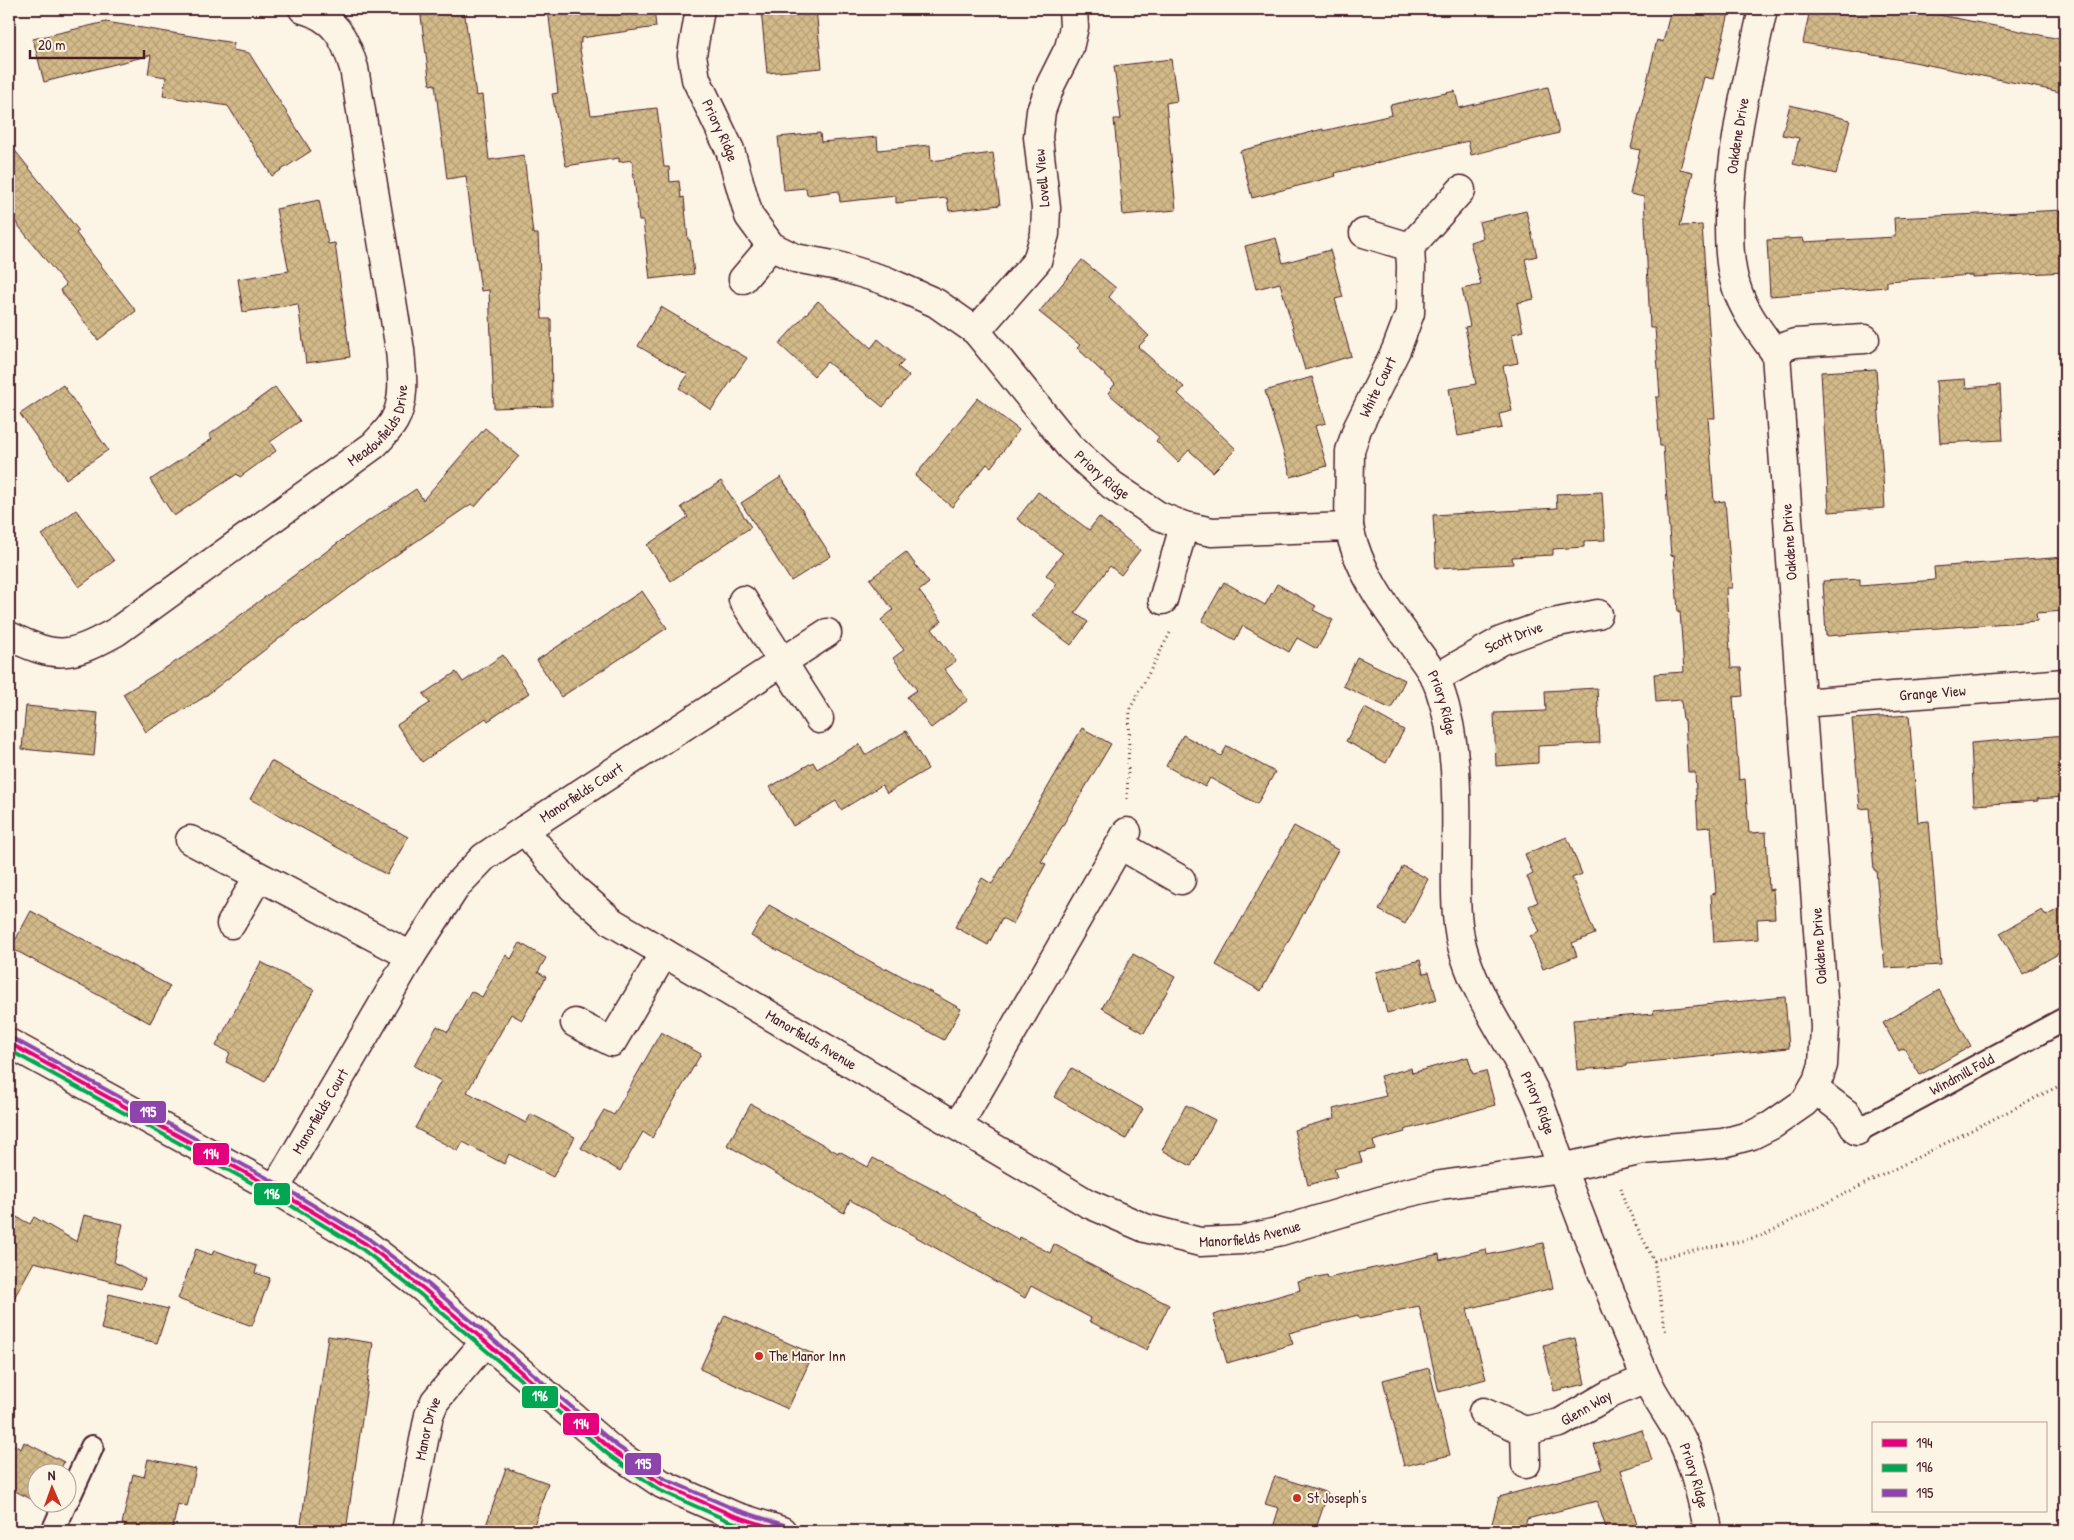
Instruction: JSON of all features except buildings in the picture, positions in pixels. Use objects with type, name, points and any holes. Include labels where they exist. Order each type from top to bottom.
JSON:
[{"type":"street","name":"Meadowfields Drive","points":[[9,636],[37,649],[60,654],[88,648],[116,632],[374,445],[394,421],[401,400],[400,350],[354,68],[347,44],[334,26],[312,12],[302,9]]},
{"type":"street","name":"Priory Ridge","points":[[700,9],[692,55],[696,79],[730,150],[749,216],[771,246],[795,258],[838,266],[884,280],[936,302],[976,331],[1070,447],[1112,485],[1157,515],[1184,526],[1212,532],[1349,527],[1354,550],[1365,573],[1385,606],[1436,678],[1447,711],[1456,767],[1456,898],[1463,952],[1482,999],[1527,1077],[1646,1379],[1683,1444],[1704,1509],[1708,1531]]},
{"type":"street","name":"Lovell View","points":[[976,331],[1037,261],[1045,234],[1046,208],[1038,137],[1041,111],[1051,84],[1069,48],[1074,27],[1073,9]]},
{"type":"street","name":"Oakdene Drive","points":[[1562,1168],[1643,1150],[1723,1143],[1752,1135],[1772,1125],[1805,1102],[1823,1065],[1825,1027],[1776,354],[1744,309],[1735,284],[1729,252],[1730,190],[1738,131],[1763,9]]},
{"type":"street","points":[[1364,233],[1410,247],[1461,190]]},
{"type":"street","points":[[743,279],[771,246]]},
{"type":"street","name":"White Court","points":[[1349,527],[1350,451],[1357,429],[1396,350],[1410,313],[1410,247]]},
{"type":"street","points":[[1776,354],[1786,346],[1795,343],[1865,339]]},
{"type":"street","points":[[1163,600],[1184,526]]},
{"type":"street","points":[[743,600],[820,719]]},
{"type":"street","name":"Scott Drive","points":[[1436,678],[1502,641],[1548,624],[1598,614]]},
{"type":"street","name":"Manorfields Court","points":[[275,1189],[411,956],[457,885],[484,857],[827,633]]},
{"type":"street","name":"Grange View","points":[[1801,703],[2065,683]]},
{"type":"street","name":"Manorfields Avenue","points":[[524,830],[573,888],[612,922],[1087,1203],[1145,1228],[1200,1242],[1242,1240],[1281,1232],[1406,1193],[1441,1185],[1562,1168]]},
{"type":"street","points":[[958,1126],[1123,838],[1181,880]]},
{"type":"street","points":[[190,840],[411,956]]},
{"type":"street","points":[[231,924],[258,877]]},
{"type":"street","points":[[575,1023],[612,1042],[664,953]]},
{"type":"street","points":[[9,1043],[275,1189],[366,1244],[424,1288],[613,1451],[662,1484],[732,1515],[782,1531]]},
{"type":"street","points":[[1813,1088],[1847,1114],[1857,1131]]},
{"type":"street","name":"Manor Drive","points":[[406,1531],[425,1428],[432,1408],[435,1401],[485,1342]]},
{"type":"street","name":"Glenn Way","points":[[1525,1431],[1560,1423],[1610,1394],[1646,1379]]},
{"type":"street","points":[[1483,1412],[1525,1431],[1526,1464]]},
{"type":"lane","name":"Windmill Fold","points":[[1857,1131],[2065,1018]]},
{"type":"lane","points":[[78,1477],[92,1447]]},
{"type":"lane","points":[[53,1531],[62,1512]]},
{"type":"path","points":[[1123,838],[1130,709],[1170,632],[1163,600]]},
{"type":"path","points":[[1654,1261],[1676,1252],[1739,1243],[1763,1236],[2065,1083]]},
{"type":"path","points":[[1614,1156],[1626,1203],[1654,1261],[1667,1338]]},
{"type":"transit line","name":"195","points":[[12,1038],[278,1184],[369,1239],[428,1284],[617,1446],[665,1479],[734,1509],[784,1525]]},
{"type":"transit line","name":"194","points":[[9,1043],[275,1189],[366,1244],[424,1289],[613,1451],[662,1484],[732,1515],[782,1531]]},
{"type":"transit line","name":"196","points":[[9,1050],[272,1194],[362,1249],[420,1294],[610,1456],[659,1490],[729,1521],[762,1531]]},
{"type":"place","name":"The Manor Inn","points":[[759,1356]]},
{"type":"place","name":"St Joseph's","points":[[1297,1498]]}]
